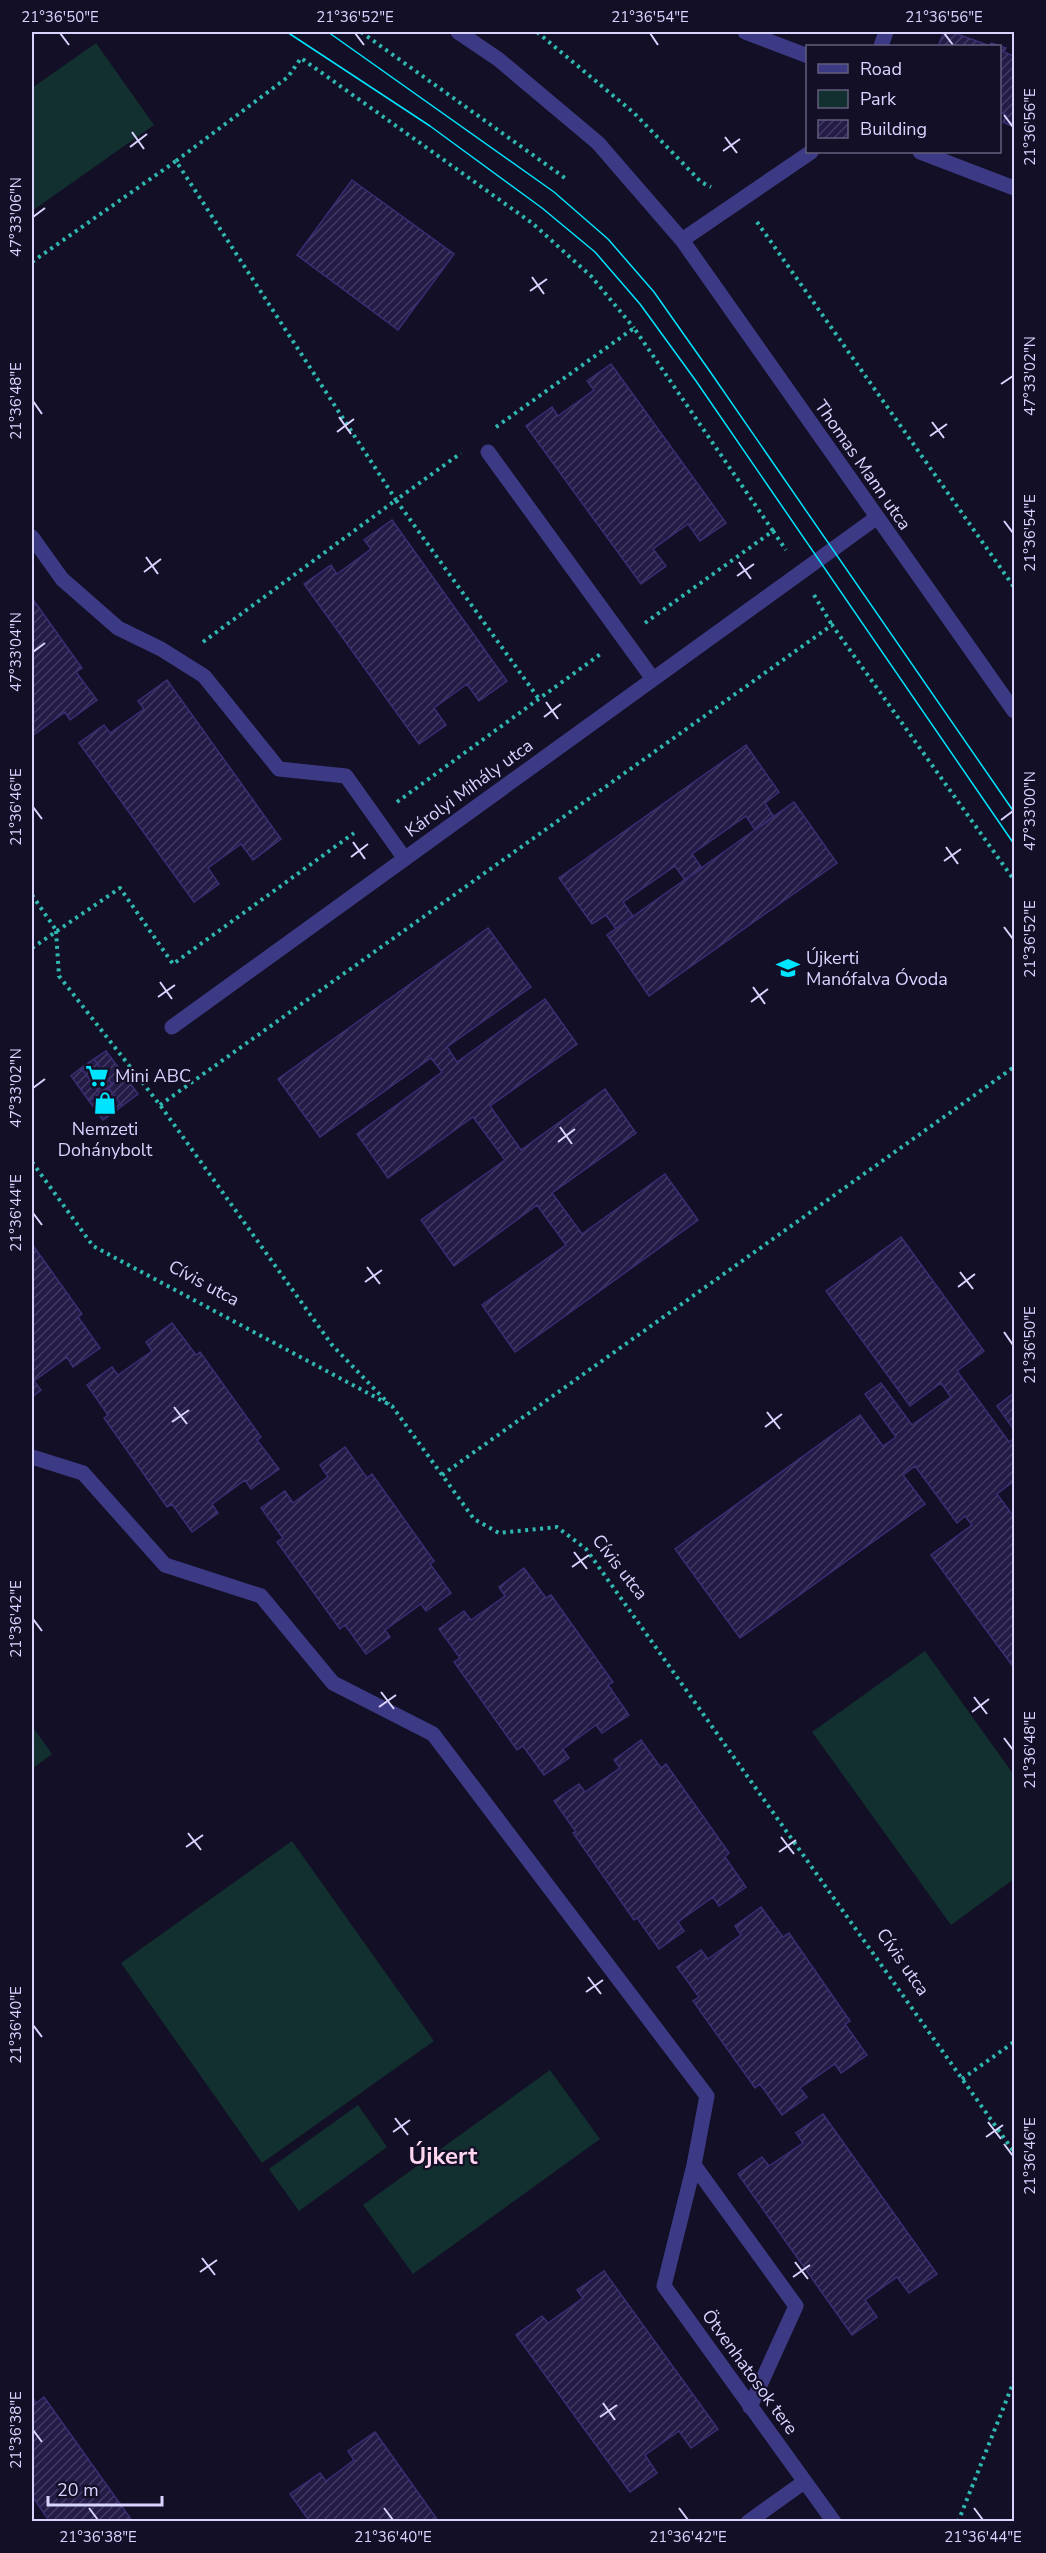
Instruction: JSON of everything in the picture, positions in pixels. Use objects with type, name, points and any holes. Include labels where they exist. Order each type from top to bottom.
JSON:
[{"type":"street","name":"Thomas Mann utca","points":[[458,32],[498,59],[598,143],[682,240],[1014,711]]},
{"type":"street","points":[[745,32],[806,56]]},
{"type":"street","points":[[682,240],[810,153]]},
{"type":"street","points":[[923,153],[1014,188]]},
{"type":"street","points":[[488,452],[653,679]]},
{"type":"street","name":"Károlyi Mihály utca","points":[[172,1027],[876,518]]},
{"type":"street","points":[[32,537],[62,579],[118,628],[204,676],[279,769],[346,776],[405,859]]},
{"type":"street","points":[[32,1457],[83,1473],[165,1565],[261,1596],[333,1683],[434,1734],[707,2096],[694,2165],[796,2306],[750,2407]]},
{"type":"street","name":"Ötvenhatosok tere","points":[[694,2165],[664,2286],[834,2522]]},
{"type":"street","points":[[748,2522],[804,2482]]},
{"type":"path","points":[[361,32],[565,178]]},
{"type":"path","points":[[537,32],[634,113],[701,182],[738,201],[757,223],[1014,586]]},
{"type":"path","points":[[32,262],[176,161],[288,77],[301,58],[532,223],[591,276],[634,328],[773,531],[832,625],[1014,880]]},
{"type":"path","points":[[176,161],[396,500],[539,699]]},
{"type":"path","points":[[491,431],[634,328]]},
{"type":"path","points":[[180,661],[268,592],[463,452]]},
{"type":"path","points":[[32,948],[120,888],[173,964],[773,531]]},
{"type":"path","points":[[160,1105],[832,625]]},
{"type":"path","points":[[32,895],[56,930],[59,976],[160,1105],[332,1345],[392,1406]]},
{"type":"path","points":[[442,1475],[1014,1067]]},
{"type":"path","name":"Cívis utca","points":[[32,1161],[93,1246],[392,1406],[474,1519],[499,1533],[557,1527],[586,1549],[1014,2152]]},
{"type":"path","points":[[962,2079],[1014,2042]]},
{"type":"path","points":[[958,2522],[1014,2381]]},
{"type":"green space","points":[[96,43],[154,125],[32,211],[32,88]]},
{"type":"green space","points":[[925,1651],[1014,1775],[1014,1879],[951,1925],[812,1732]]},
{"type":"green space","points":[[32,1726],[52,1754],[32,1769]]},
{"type":"green space","points":[[292,1841],[434,2041],[262,2163],[121,1963]]},
{"type":"green space","points":[[550,2070],[600,2139],[413,2274],[363,2205]]},
{"type":"green space","points":[[358,2105],[387,2147],[299,2211],[269,2169]]},
{"type":"building","points":[[944,32],[952,32],[987,45],[938,45]]},
{"type":"building","points":[[1001,46],[1006,48],[1004,52],[1014,56],[1014,127],[1003,122],[1006,115],[1001,112]]},
{"type":"building","points":[[352,180],[454,254],[398,330],[297,255]]},
{"type":"building","points":[[611,364],[726,523],[700,541],[688,524],[653,549],[666,566],[641,584],[526,426],[552,407],[558,416],[594,390],[587,381]]},
{"type":"building","points":[[392,520],[507,681],[479,701],[467,684],[434,708],[446,725],[419,744],[304,584],[331,565],[337,574],[371,549],[364,540]]},
{"type":"building","points":[[32,598],[82,668],[76,672],[97,700],[70,720],[65,712],[32,736]]},
{"type":"building","points":[[167,680],[281,839],[253,860],[241,844],[208,868],[219,884],[194,902],[79,743],[104,725],[110,733],[144,709],[138,701]]},
{"type":"building","points":[[746,745],[779,792],[765,803],[774,817],[755,830],[746,816],[692,854],[702,868],[685,880],[675,866],[623,902],[633,916],[616,929],[606,915],[592,924],[559,878]]},
{"type":"building","points":[[794,802],[837,863],[649,996],[607,935]]},
{"type":"building","points":[[488,928],[531,987],[447,1047],[457,1062],[545,999],[577,1044],[490,1106],[521,1150],[605,1089],[636,1133],[552,1193],[582,1234],[665,1174],[698,1220],[515,1352],[482,1305],[566,1245],[537,1205],[454,1266],[421,1220],[505,1160],[473,1117],[388,1178],[357,1134],[442,1072],[431,1058],[320,1137],[278,1079]]},
{"type":"building","points":[[106,1051],[124,1075],[112,1084],[94,1059]]},
{"type":"building","name":"Mini ABC","points":[[94,1059],[112,1084],[100,1093],[81,1068]]},
{"type":"building","points":[[81,1068],[100,1093],[89,1101],[71,1076]]},
{"type":"building","points":[[124,1075],[138,1094],[122,1106],[108,1087]]},
{"type":"building","name":"Nemzeti Dohánybolt","points":[[108,1087],[122,1106],[103,1120],[89,1101]]},
{"type":"building","points":[[901,1237],[984,1351],[957,1371],[1009,1442],[1014,1438],[1014,1481],[997,1494],[1014,1517],[1014,1668],[931,1555],[972,1525],[965,1516],[957,1523],[915,1466],[903,1475],[925,1504],[740,1638],[675,1549],[860,1415],[883,1446],[896,1437],[865,1394],[881,1383],[912,1425],[951,1397],[941,1383],[910,1406],[826,1291]]},
{"type":"building","points":[[32,1244],[82,1314],[78,1317],[100,1348],[73,1367],[67,1357],[34,1381],[41,1390],[32,1397]]},
{"type":"building","points":[[172,1323],[196,1355],[200,1352],[261,1437],[257,1440],[279,1469],[251,1489],[245,1480],[212,1504],[218,1513],[192,1532],[172,1504],[167,1507],[104,1418],[108,1415],[87,1385],[112,1367],[118,1375],[152,1351],[146,1342]]},
{"type":"building","points":[[1014,1393],[1014,1430],[997,1406]]},
{"type":"building","points":[[345,1447],[367,1478],[372,1474],[434,1561],[430,1564],[451,1593],[426,1611],[421,1604],[385,1630],[390,1637],[366,1654],[345,1625],[340,1629],[277,1542],[283,1538],[261,1508],[285,1491],[293,1503],[328,1477],[320,1465]]},
{"type":"building","points":[[524,1568],[546,1598],[551,1595],[613,1682],[608,1685],[629,1715],[602,1733],[596,1725],[563,1749],[569,1758],[544,1775],[523,1746],[517,1750],[454,1662],[460,1658],[439,1629],[464,1611],[471,1620],[505,1596],[499,1587]]},
{"type":"building","points":[[641,1740],[661,1768],[666,1764],[729,1853],[725,1857],[746,1887],[719,1906],[713,1897],[678,1922],[684,1931],[659,1949],[637,1918],[634,1920],[573,1833],[576,1832],[554,1801],[579,1784],[585,1792],[620,1768],[614,1760]]},
{"type":"building","points":[[761,1907],[783,1937],[789,1933],[850,2021],[845,2024],[867,2055],[841,2073],[835,2064],[800,2088],[807,2097],[782,2115],[760,2084],[755,2088],[693,2001],[699,1997],[677,1967],[701,1950],[708,1959],[741,1935],[735,1926]]},
{"type":"building","points":[[823,2114],[937,2274],[909,2293],[897,2277],[865,2300],[877,2317],[852,2335],[738,2174],[762,2157],[769,2166],[803,2143],[796,2133]]},
{"type":"building","points":[[604,2271],[718,2429],[691,2448],[679,2431],[645,2455],[657,2473],[630,2492],[516,2335],[542,2316],[548,2323],[583,2298],[577,2290]]},
{"type":"building","points":[[32,2397],[36,2403],[44,2397],[133,2522],[50,2522],[32,2496]]},
{"type":"building","points":[[375,2432],[439,2522],[310,2522],[290,2494],[320,2473],[326,2481],[354,2460],[348,2451]]},
{"type":"tram line","points":[[287,32],[430,126],[542,208],[595,252],[640,304],[696,381],[1014,844]]},
{"type":"tram line","points":[[328,32],[554,192],[608,239],[654,292],[1014,812]]},
{"type":"place","name":"Újkerti Manófalva Óvoda","points":[[788,968]]},
{"type":"place","name":"Mini ABC","points":[[97,1076]]},
{"type":"place","name":"Nemzeti Dohánybolt","points":[[105,1103]]},
{"type":"district","name":"Újkert","points":[[443,2156]]}]
